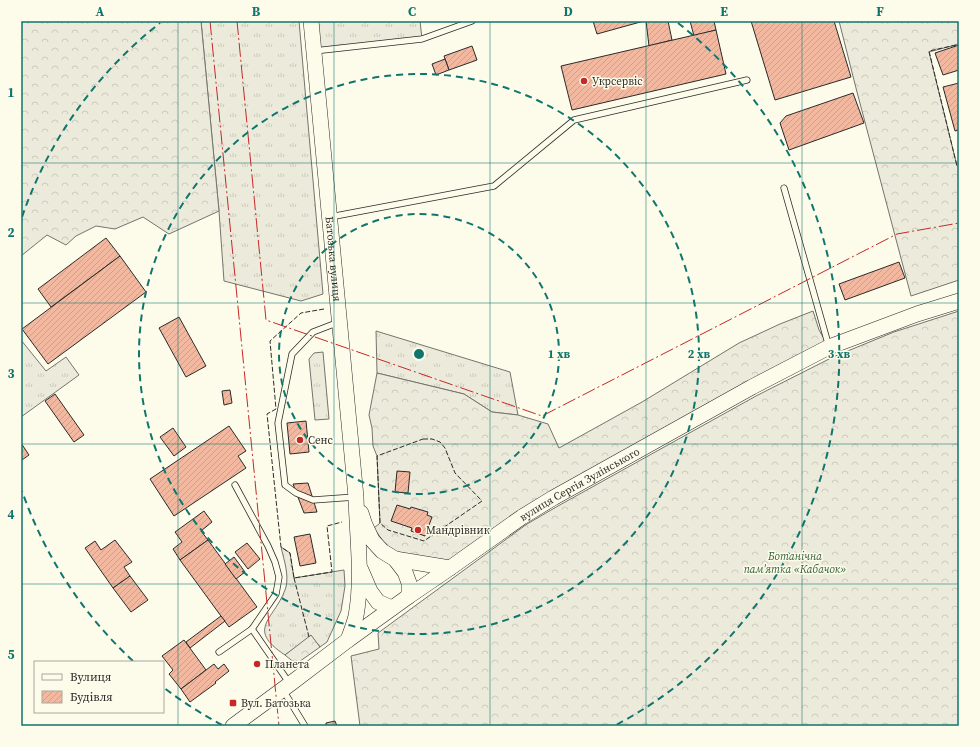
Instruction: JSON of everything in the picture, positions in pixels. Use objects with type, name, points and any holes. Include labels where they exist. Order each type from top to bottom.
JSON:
[{"type":"street","name":"Батозька вулиця","points":[[311,21],[356,497],[360,566],[355,618],[348,640]]},
{"type":"street","name":"вулиця Сергія Зулінського","points":[[233,726],[247,719],[286,687],[392,608],[522,517],[553,498],[752,387],[829,347],[917,314],[959,301]]},
{"type":"street","name":"Батозька вулиця","points":[[356,497],[365,525],[372,540],[382,550],[395,559],[405,572],[409,583],[409,596]]},
{"type":"street","name":"Батозька вулиця","points":[[395,559],[450,568]]},
{"type":"street","name":"Батозька вулиця","points":[[360,566],[370,591],[378,602],[392,608]]},
{"type":"lane","points":[[314,51],[422,39],[472,21]]},
{"type":"lane","points":[[330,217],[494,186],[574,120],[747,80]]},
{"type":"lane","points":[[784,188],[829,347]]},
{"type":"lane","points":[[339,322],[313,332],[292,354],[278,423],[285,485],[296,493],[313,500],[356,497]]},
{"type":"lane","points":[[219,652],[252,629],[276,594],[279,577],[270,551],[235,485]]},
{"type":"lane","points":[[252,629],[286,687],[305,726]]},
{"type":"green space","points":[[21,21],[201,21],[219,211],[169,234],[143,217],[115,229],[96,226],[76,236],[66,245],[47,235],[21,256]]},
{"type":"green space","points":[[201,21],[299,21],[323,294],[301,301],[224,281]]},
{"type":"green space","points":[[311,21],[420,21],[422,39],[314,51]]},
{"type":"green space","points":[[839,21],[959,21],[959,44],[929,52],[957,166],[959,166],[959,280],[911,296]]},
{"type":"green space","points":[[813,311],[819,330],[829,347],[752,387],[450,568],[395,559],[374,528],[380,523],[377,456],[373,446],[372,428],[369,415],[377,373],[464,394],[492,412],[518,415],[548,424],[559,448],[642,402],[739,343]]},
{"type":"green space","name":"Ботанічна пам'ятка «Кабачок»","points":[[959,311],[959,726],[360,726],[351,656],[379,649],[378,633],[527,524],[756,396],[833,357],[894,332]]},
{"type":"green space","points":[[376,331],[510,372],[518,415],[492,412],[464,394],[377,373]]},
{"type":"green space","points":[[21,340],[46,371],[66,357],[79,375],[21,417]]},
{"type":"green space","points":[[323,352],[329,419],[315,420],[309,359],[314,353]]},
{"type":"green space","points":[[281,547],[290,553],[294,578],[344,570],[345,586],[341,611],[327,642],[320,647],[311,636],[285,655],[273,646],[266,637],[265,630],[266,623],[281,598],[287,582],[287,572]]},
{"type":"green space","points":[[311,635],[320,647],[296,664],[285,655]]},
{"type":"building","points":[[593,21],[644,21],[597,34]]},
{"type":"building","points":[[646,21],[668,21],[672,40],[649,46]]},
{"type":"building","points":[[690,21],[714,21],[716,30],[694,36]]},
{"type":"building","points":[[751,21],[834,21],[851,77],[775,100]]},
{"type":"building","points":[[716,30],[726,74],[572,110],[561,66]]},
{"type":"building","points":[[959,45],[959,70],[943,75],[935,53]]},
{"type":"building","points":[[472,46],[477,60],[449,70],[444,56]]},
{"type":"building","points":[[445,59],[449,70],[436,75],[432,64]]},
{"type":"building","points":[[959,83],[959,130],[955,131],[943,87]]},
{"type":"building","points":[[853,93],[864,123],[789,150],[780,123],[786,116]]},
{"type":"building","points":[[106,238],[120,256],[51,307],[38,289]]},
{"type":"building","points":[[120,256],[146,292],[48,364],[22,329]]},
{"type":"building","points":[[899,262],[905,278],[845,300],[839,284]]},
{"type":"building","points":[[179,317],[206,366],[186,377],[159,328]]},
{"type":"building","points":[[230,390],[232,403],[224,405],[222,391]]},
{"type":"building","points":[[55,394],[84,435],[74,442],[45,401]]},
{"type":"building","points":[[306,421],[309,452],[290,454],[287,423]]},
{"type":"building","points":[[229,426],[246,451],[238,456],[246,468],[174,516],[150,479]]},
{"type":"building","points":[[173,428],[186,447],[174,456],[160,437]]},
{"type":"building","points":[[21,443],[29,455],[22,460],[21,459]]},
{"type":"building","points":[[397,471],[410,472],[408,493],[395,492]]},
{"type":"building","points":[[308,483],[317,512],[304,513],[293,484]]},
{"type":"building","points":[[397,505],[428,512],[427,515],[432,517],[425,536],[411,531],[412,528],[391,521]]},
{"type":"building","points":[[204,511],[212,522],[201,531],[208,540],[180,560],[173,549],[182,542],[175,532]]},
{"type":"building","points":[[310,534],[316,563],[300,566],[294,537]]},
{"type":"building","points":[[115,540],[132,562],[124,567],[130,576],[113,588],[85,548],[95,541],[101,550]]},
{"type":"building","points":[[208,540],[257,607],[229,627],[180,560]]},
{"type":"building","points":[[247,543],[260,559],[248,569],[235,552]]},
{"type":"building","points":[[234,557],[245,572],[236,579],[225,564]]},
{"type":"building","points":[[130,576],[148,600],[131,612],[113,588]]},
{"type":"building","points":[[221,616],[225,621],[190,648],[186,642]]},
{"type":"building","points":[[184,640],[206,670],[181,689],[169,674],[173,670],[162,656]]},
{"type":"building","points":[[214,664],[218,669],[224,664],[229,671],[215,682],[216,683],[190,702],[181,689]]},
{"type":"building","points":[[335,721],[337,726],[326,726],[326,723]]},
{"type":"fence","points":[[956,45],[929,51],[957,166],[959,166]]},
{"type":"fence","points":[[324,309],[301,313],[270,341],[276,409],[267,414],[281,547],[290,553],[294,578],[332,572],[327,526],[342,522]]},
{"type":"fence","points":[[423,439],[432,439],[440,442],[445,448],[455,473],[482,501],[424,541],[388,530],[380,523],[377,456],[423,439]]},
{"type":"fence","points":[[294,578],[309,637]]},
{"type":"power","points":[[210,21],[279,726]]},
{"type":"power","points":[[237,21],[266,320],[542,416],[897,234],[959,223]]},
{"type":"place","name":"Укрсервіс","points":[[584,81]]},
{"type":"place","name":"Сенс","points":[[300,440]]},
{"type":"place","name":"Мандрівник","points":[[418,530]]},
{"type":"place","name":"Планета","points":[[257,664]]},
{"type":"place","name":"Вул. Батозька","points":[[233,703]]}]
